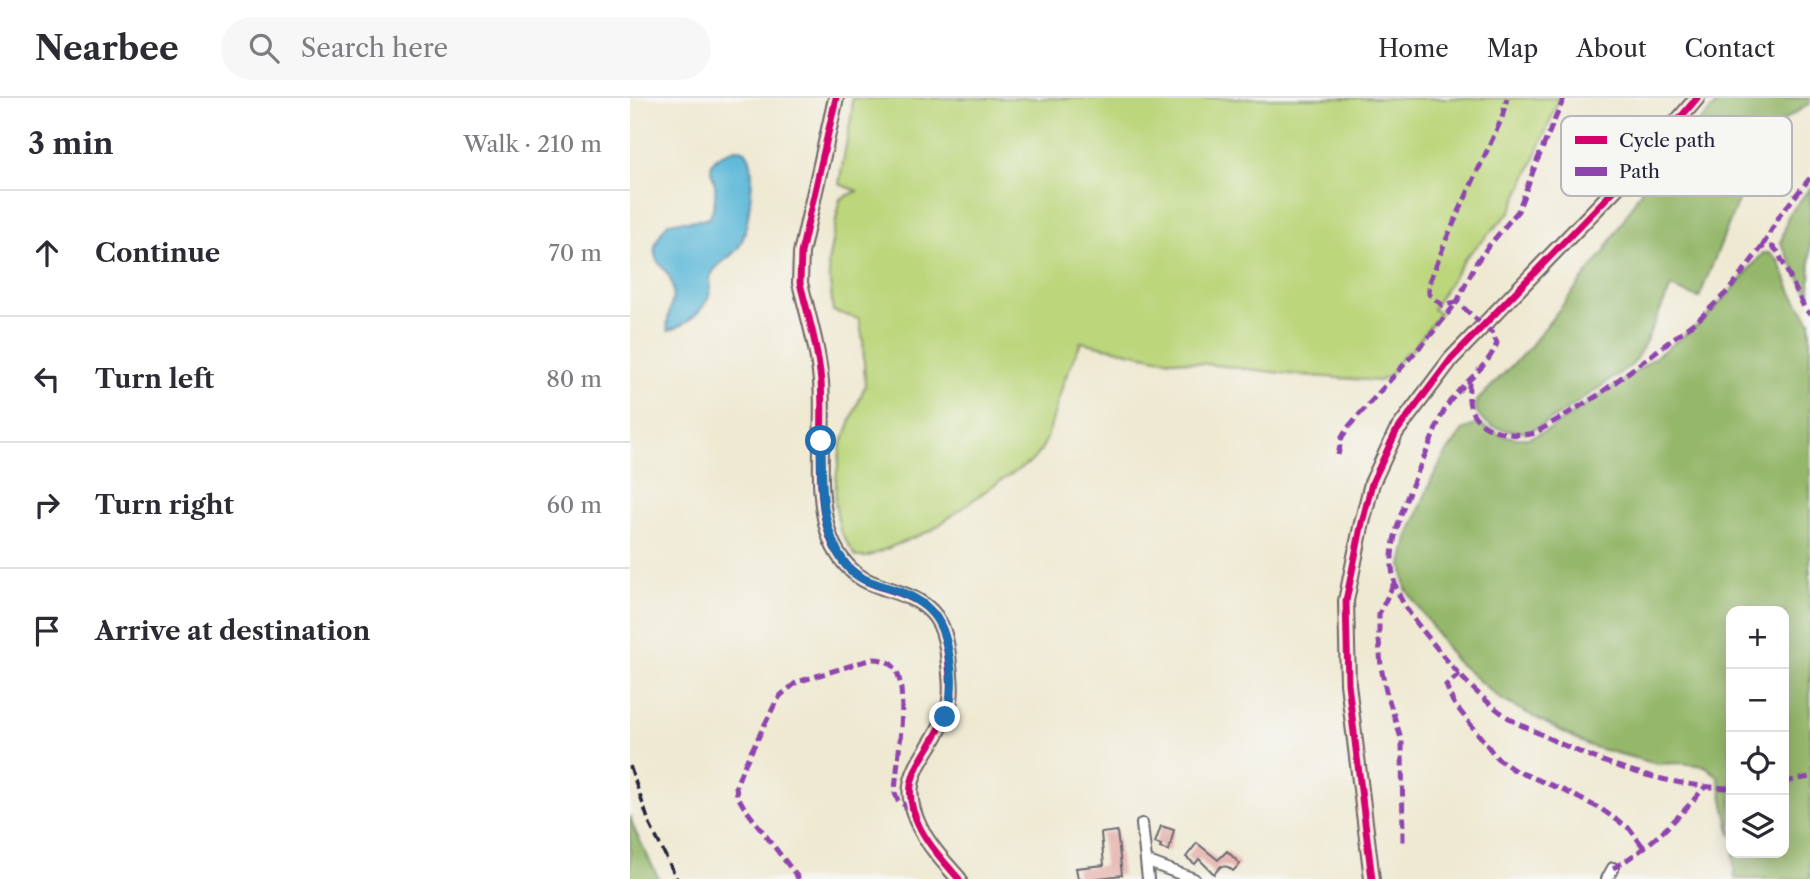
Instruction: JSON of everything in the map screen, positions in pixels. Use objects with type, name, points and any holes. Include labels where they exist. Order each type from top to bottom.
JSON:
[{"type":"street","points":[[836,98],[799,271],[821,383],[825,517],[831,540],[848,567],[869,582],[903,593],[920,602],[939,622],[948,657],[952,688],[950,701],[945,717],[913,774],[910,797],[915,817],[926,837],[959,879]]},
{"type":"street","points":[[1682,116],[1697,98]]},
{"type":"street","points":[[1372,879],[1348,684],[1346,601],[1372,483],[1396,432],[1451,359],[1609,196]]},
{"type":"street","points":[[1142,824],[1148,879]]},
{"type":"street","points":[[1146,860],[1194,879]]},
{"type":"street","points":[[1607,879],[1614,868]]},
{"type":"green space","points":[[852,98],[1558,98],[1558,102],[1510,212],[1465,258],[1433,309],[1440,313],[1389,376],[1379,381],[1298,375],[1157,358],[1081,342],[1064,381],[1047,438],[1032,461],[932,530],[867,557],[856,557],[840,531],[835,503],[841,445],[865,386],[863,340],[859,319],[833,311],[828,263],[840,199],[858,191],[839,184]]},
{"type":"green space","points":[[1722,98],[1810,98],[1810,103],[1790,116],[1705,116]]},
{"type":"green space","points":[[1810,188],[1810,298],[1781,243],[1788,216]]},
{"type":"green space","points":[[1638,196],[1740,196],[1699,298],[1671,287],[1632,365],[1560,415],[1528,432],[1506,430],[1482,420],[1476,410],[1477,401],[1529,348],[1604,252]]},
{"type":"green space","points":[[1763,253],[1769,253],[1779,261],[1792,293],[1810,321],[1810,879],[1735,879],[1733,858],[1789,858],[1789,606],[1726,606],[1726,813],[1718,776],[1705,766],[1657,764],[1590,746],[1500,699],[1455,660],[1406,589],[1402,565],[1408,538],[1431,481],[1443,458],[1464,429],[1478,424],[1501,435],[1517,438],[1528,438],[1548,430],[1634,373],[1703,321]]},
{"type":"green space","points":[[630,816],[635,831],[659,879],[630,879]]},
{"type":"water","points":[[736,149],[744,150],[748,155],[752,174],[744,236],[735,252],[711,275],[710,291],[705,304],[688,321],[668,331],[673,293],[668,274],[655,255],[655,247],[668,223],[709,218],[715,194],[712,165],[720,155]]},
{"type":"building","points":[[1161,826],[1174,830],[1169,851],[1155,843]]},
{"type":"building","points":[[1117,831],[1122,875],[1078,879],[1076,868],[1104,865],[1101,833]]},
{"type":"building","points":[[1197,843],[1218,860],[1227,851],[1240,864],[1233,871],[1221,866],[1214,874],[1199,859],[1195,864],[1186,857]]},
{"type":"railway","points":[[630,766],[650,825],[677,879]]},
{"type":"marked path","points":[[1338,455],[1342,437],[1350,425],[1457,302],[1442,305],[1429,294],[1429,284],[1446,240],[1502,118],[1507,98]]},
{"type":"marked path","points":[[1564,98],[1518,211],[1476,263],[1457,302],[1492,333],[1497,343],[1488,359],[1447,406],[1438,424],[1399,522],[1392,561],[1395,585],[1405,607],[1447,661],[1479,694],[1515,722],[1566,746],[1635,772],[1683,783],[1726,788]]},
{"type":"marked path","points":[[1762,247],[1780,215],[1810,178]]},
{"type":"marked path","points":[[1469,382],[1470,407],[1479,421],[1502,432],[1519,435],[1535,433],[1597,396],[1699,319],[1729,290],[1762,247],[1773,247],[1778,252],[1805,309],[1810,314]]},
{"type":"marked path","points":[[1394,583],[1379,614],[1379,640],[1386,691],[1402,741],[1403,843]]},
{"type":"marked path","points":[[799,879],[744,807],[737,795],[736,786],[776,702],[797,682],[872,659],[883,660],[893,666],[898,676],[902,707],[895,793],[898,801],[913,810]]},
{"type":"marked path","points":[[1460,674],[1446,685],[1453,702],[1497,758],[1514,770],[1601,809],[1630,829],[1644,848]]},
{"type":"marked path","points":[[1789,781],[1810,777]]},
{"type":"marked path","points":[[1613,868],[1651,842],[1705,787]]},
{"type":"cycle path","points":[[836,98],[801,253],[800,283],[821,382],[822,502],[831,540],[846,564],[869,582],[927,607],[942,629],[950,672],[949,704],[938,732],[916,769],[910,795],[913,810],[924,835],[959,879]]},
{"type":"cycle path","points":[[1682,116],[1697,98]]},
{"type":"cycle path","points":[[1372,879],[1348,684],[1346,601],[1372,483],[1396,432],[1451,359],[1609,196]]},
{"type":"route","points":[[821,441],[825,517],[831,540],[839,555],[858,576],[920,602],[939,622],[952,688],[945,717]]}]
